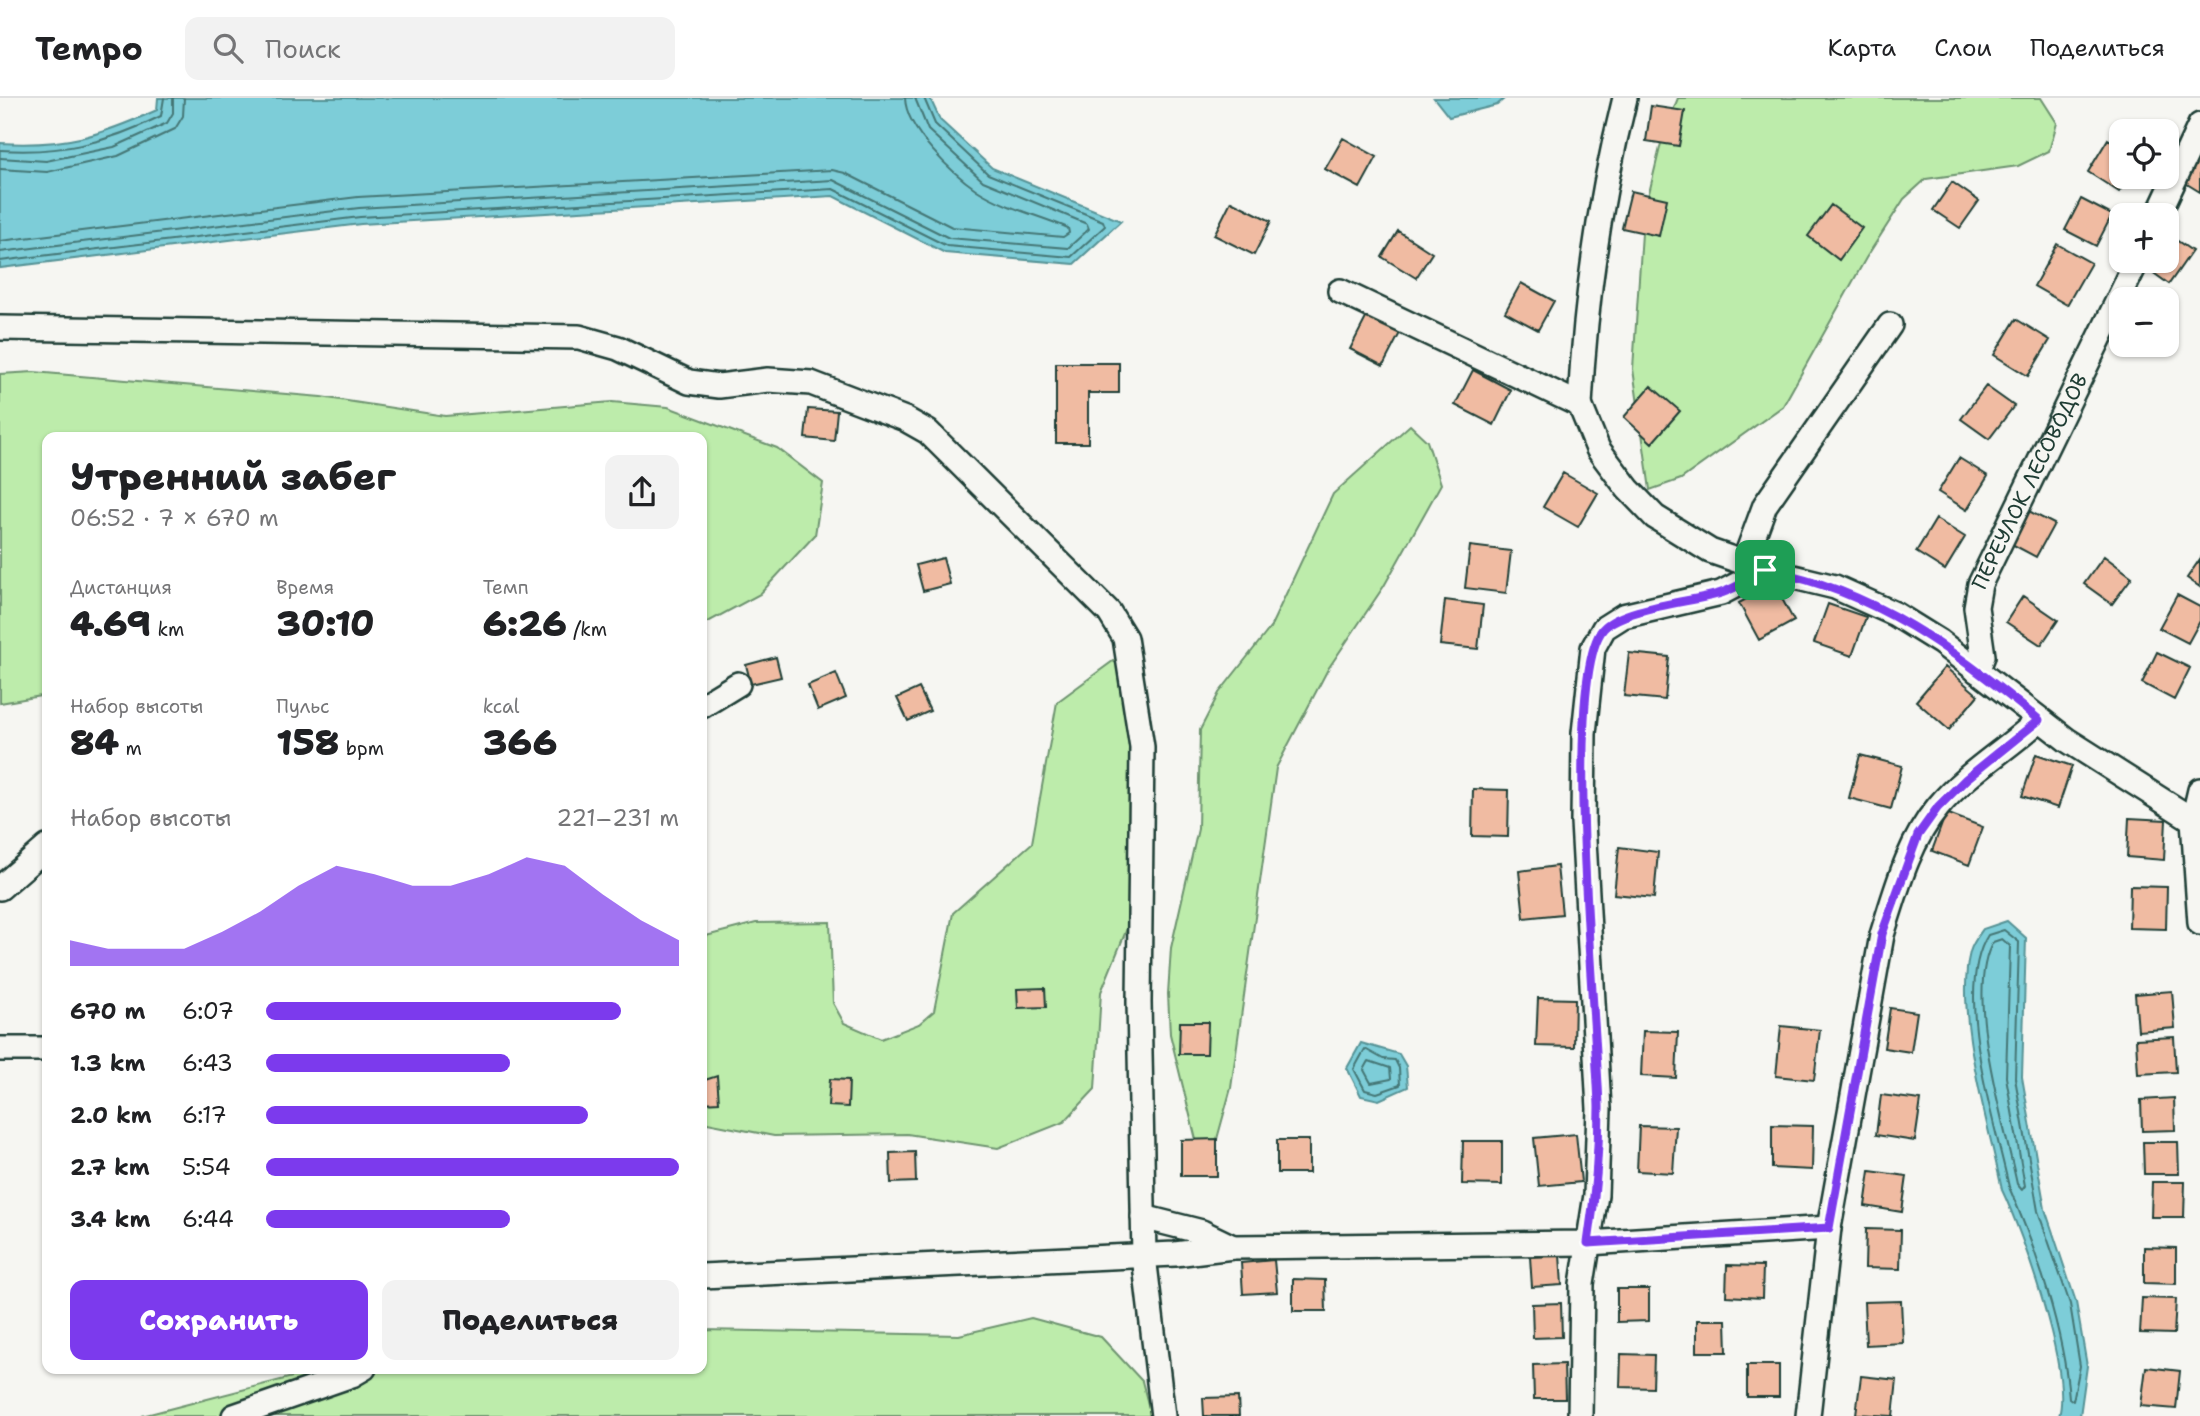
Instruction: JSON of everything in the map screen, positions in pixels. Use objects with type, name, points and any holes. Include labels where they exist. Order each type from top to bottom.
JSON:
[{"type":"street","points":[[1625,98],[1595,254],[1582,357],[1580,405],[1598,449],[1628,489],[1655,517],[1710,551],[1835,587],[1895,614],[1940,642],[2039,720],[2193,820]]},
{"type":"street","points":[[2164,203],[2200,125]]},
{"type":"street","name":"ПЕРЕУЛОК ЛЕСОВОДОВ","points":[[1977,671],[1983,656],[1976,607],[1980,584],[2131,273]]},
{"type":"street","points":[[1340,291],[1580,405]]},
{"type":"street","points":[[1580,1416],[1582,1284],[1596,1195],[1599,1109],[1583,822],[1584,733],[1593,648],[1604,628],[1623,616],[1721,593],[1755,566],[1765,505],[1890,325]]},
{"type":"street","points":[[0,328],[579,337],[618,348],[689,382],[719,386],[768,380],[811,383],[905,419],[928,432],[1108,612],[1125,638],[1142,747],[1139,1002],[1144,1256],[1163,1416]]},
{"type":"street","points":[[707,703],[738,684]]},
{"type":"street","points":[[1808,1416],[1829,1228],[1882,934],[1918,835],[1938,807],[1966,779],[2039,720]]},
{"type":"street","points":[[2200,790],[2193,820],[2200,923]]},
{"type":"street","points":[[0,888],[42,851]]},
{"type":"street","points":[[0,1049],[42,1049]]},
{"type":"street","points":[[1143,1217],[1202,1232],[1233,1247]]},
{"type":"street","points":[[707,1276],[1144,1256],[1233,1247],[1588,1243],[1829,1228]]},
{"type":"street","points":[[234,1416],[355,1374]]},
{"type":"green space","points":[[1678,98],[2041,98],[2057,123],[2049,151],[2018,166],[1926,179],[1904,199],[1866,258],[1783,406],[1681,479],[1650,490],[1633,369],[1643,218],[1663,135]]},
{"type":"green space","points":[[34,372],[321,397],[445,416],[612,402],[668,407],[777,448],[823,483],[815,535],[760,594],[707,622],[707,432],[42,432],[42,696],[0,703],[0,374]]},
{"type":"green space","points":[[1410,425],[1427,441],[1441,484],[1384,586],[1328,669],[1276,768],[1231,1088],[1217,1139],[1200,1156],[1170,1034],[1168,994],[1171,948],[1198,829],[1200,730],[1219,693],[1270,628],[1333,494]]},
{"type":"green space","points":[[1113,661],[1133,672],[1144,887],[1101,992],[1095,1089],[1064,1122],[998,1148],[907,1134],[774,1136],[707,1123],[707,936],[756,923],[830,922],[833,1003],[844,1023],[881,1039],[919,1024],[934,1011],[953,913],[1032,843],[1057,702]]},
{"type":"green space","points":[[1031,1318],[1101,1337],[1142,1381],[1151,1416],[142,1416],[304,1374],[707,1374],[707,1330],[959,1335]]},
{"type":"water","points":[[158,98],[930,98],[940,120],[992,168],[1121,221],[1074,264],[945,253],[833,196],[361,224],[0,268],[0,143],[44,143],[99,133],[157,110]]},
{"type":"water","points":[[1434,98],[1505,98],[1497,105],[1449,117]]},
{"type":"water","points":[[2007,921],[2026,938],[2022,1077],[2045,1209],[2076,1302],[2087,1366],[2080,1416],[2059,1416],[2059,1368],[2052,1337],[2033,1269],[2002,1190],[1970,1037],[1966,977],[1971,949],[1983,929]]},
{"type":"water","points":[[1361,1043],[1399,1054],[1406,1066],[1408,1087],[1379,1100],[1361,1096],[1347,1068]]},
{"type":"building","points":[[1651,106],[1685,111],[1679,146],[1646,141]]},
{"type":"building","points":[[1343,138],[1377,157],[1360,188],[1325,169]]},
{"type":"building","points":[[2108,139],[2109,140],[2109,186],[2088,172]]},
{"type":"building","points":[[2200,150],[2200,192],[2182,181]]},
{"type":"building","points":[[1952,182],[1979,201],[1960,228],[1933,210]]},
{"type":"building","points":[[1631,191],[1667,199],[1659,236],[1622,228]]},
{"type":"building","points":[[2081,199],[2109,213],[2109,221],[2096,246],[2065,230]]},
{"type":"building","points":[[1231,201],[1271,221],[1254,255],[1214,235]]},
{"type":"building","points":[[1831,205],[1862,228],[1839,260],[1808,236]]},
{"type":"building","points":[[1398,231],[1432,253],[1416,278],[1382,257]]},
{"type":"building","points":[[2179,242],[2192,251],[2179,270]]},
{"type":"building","points":[[2057,244],[2091,263],[2067,305],[2034,286]]},
{"type":"building","points":[[2154,273],[2177,273],[2169,284]]},
{"type":"building","points":[[1521,283],[1554,301],[1538,330],[1505,312]]},
{"type":"building","points":[[1367,316],[1400,333],[1383,366],[1350,349]]},
{"type":"building","points":[[2016,319],[2050,340],[2028,376],[1994,355]]},
{"type":"building","points":[[1056,363],[1119,363],[1119,393],[1088,393],[1088,443],[1056,443]]},
{"type":"building","points":[[1473,370],[1511,390],[1494,425],[1455,405]]},
{"type":"building","points":[[1651,386],[1680,411],[1652,443],[1624,417]]},
{"type":"building","points":[[1986,386],[2014,406],[1989,439],[1961,419]]},
{"type":"building","points":[[808,409],[837,411],[834,441],[805,438]]},
{"type":"building","points":[[1959,458],[1988,476],[1967,510],[1938,492]]},
{"type":"building","points":[[1563,473],[1598,493],[1578,527],[1543,507]]},
{"type":"building","points":[[2023,508],[2054,524],[2036,557],[2006,541]]},
{"type":"building","points":[[1936,519],[1965,537],[1945,570],[1916,552]]},
{"type":"building","points":[[1470,546],[1511,551],[1506,593],[1465,588]]},
{"type":"building","points":[[2104,556],[2132,577],[2112,604],[2084,584]]},
{"type":"building","points":[[943,558],[950,584],[923,591],[916,565]]},
{"type":"building","points":[[2200,559],[2200,587],[2187,578]]},
{"type":"building","points":[[1774,584],[1794,621],[1759,640],[1739,603]]},
{"type":"building","points":[[2177,595],[2200,607],[2200,621],[2188,643],[2159,628]]},
{"type":"building","points":[[2023,596],[2058,620],[2041,645],[2006,622]]},
{"type":"building","points":[[1445,600],[1483,605],[1478,649],[1440,645]]},
{"type":"building","points":[[1828,604],[1866,617],[1852,656],[1814,643]]},
{"type":"building","points":[[2157,652],[2190,668],[2174,700],[2142,683]]},
{"type":"building","points":[[1629,653],[1669,657],[1665,700],[1624,696]]},
{"type":"building","points":[[776,657],[781,677],[751,684],[746,665]]},
{"type":"building","points":[[1945,667],[1978,695],[1949,730],[1916,701]]},
{"type":"building","points":[[836,673],[846,698],[818,710],[808,685]]},
{"type":"building","points":[[919,688],[930,711],[908,721],[897,698]]},
{"type":"building","points":[[2036,754],[2072,766],[2058,808],[2022,796]]},
{"type":"building","points":[[1860,755],[1902,766],[1891,809],[1849,798]]},
{"type":"building","points":[[1473,789],[1509,790],[1508,837],[1472,836]]},
{"type":"building","points":[[1946,813],[1983,827],[1969,865],[1932,851]]},
{"type":"building","points":[[2129,818],[2166,820],[2164,860],[2127,857]]},
{"type":"building","points":[[1619,847],[1658,852],[1654,898],[1614,894]]},
{"type":"building","points":[[1557,866],[1562,914],[1524,918],[1519,871]]},
{"type":"building","points":[[2130,886],[2167,887],[2166,929],[2129,928]]},
{"type":"building","points":[[1045,988],[1046,1007],[1018,1008],[1017,989]]},
{"type":"building","points":[[2172,991],[2175,1028],[2138,1031],[2135,994]]},
{"type":"building","points":[[1538,998],[1575,999],[1574,1047],[1536,1046]]},
{"type":"building","points":[[1890,1008],[1917,1012],[1911,1052],[1884,1048]]},
{"type":"building","points":[[1180,1022],[1208,1022],[1207,1054],[1179,1054]]},
{"type":"building","points":[[1781,1026],[1820,1030],[1814,1080],[1776,1076]]},
{"type":"building","points":[[1643,1031],[1678,1032],[1676,1078],[1641,1076]]},
{"type":"building","points":[[2174,1037],[2176,1072],[2138,1074],[2136,1039]]},
{"type":"building","points":[[717,1076],[719,1102],[707,1103],[707,1079]]},
{"type":"building","points":[[830,1079],[849,1080],[848,1107],[828,1106]]},
{"type":"building","points":[[1881,1095],[1921,1100],[1915,1141],[1876,1135]]},
{"type":"building","points":[[2174,1098],[2175,1130],[2142,1131],[2141,1100]]},
{"type":"building","points":[[1772,1125],[1813,1126],[1812,1170],[1772,1168]]},
{"type":"building","points":[[1639,1126],[1676,1127],[1673,1173],[1637,1171]]},
{"type":"building","points":[[1576,1134],[1581,1182],[1539,1186],[1534,1138]]},
{"type":"building","points":[[1217,1139],[1217,1176],[1181,1176],[1181,1140]]},
{"type":"building","points":[[1277,1140],[1309,1140],[1309,1173],[1277,1173]]},
{"type":"building","points":[[1463,1141],[1502,1141],[1502,1185],[1462,1184]]},
{"type":"building","points":[[2143,1142],[2178,1142],[2179,1174],[2144,1174]]},
{"type":"building","points":[[915,1152],[916,1182],[891,1183],[890,1153]]},
{"type":"building","points":[[1870,1171],[1907,1176],[1902,1212],[1865,1206]]},
{"type":"building","points":[[2152,1182],[2185,1182],[2184,1217],[2151,1217]]},
{"type":"building","points":[[1866,1229],[1901,1230],[1900,1269],[1865,1268]]},
{"type":"building","points":[[2144,1247],[2176,1248],[2176,1284],[2144,1283]]},
{"type":"building","points":[[1560,1255],[1562,1285],[1532,1287],[1530,1257]]},
{"type":"building","points":[[1274,1260],[1277,1292],[1243,1294],[1241,1263]]},
{"type":"building","points":[[1727,1265],[1763,1266],[1762,1298],[1726,1296]]},
{"type":"building","points":[[1293,1279],[1325,1280],[1326,1311],[1293,1311]]},
{"type":"building","points":[[1617,1289],[1649,1289],[1649,1321],[1617,1322]]},
{"type":"building","points":[[2142,1298],[2176,1299],[2174,1334],[2140,1333]]},
{"type":"building","points":[[1901,1301],[1903,1343],[1866,1345],[1864,1302]]},
{"type":"building","points":[[1561,1303],[1562,1337],[1533,1338],[1532,1304]]},
{"type":"building","points":[[1697,1320],[1726,1320],[1727,1352],[1697,1352]]},
{"type":"building","points":[[1621,1354],[1654,1355],[1653,1388],[1620,1387]]},
{"type":"building","points":[[1564,1364],[1565,1399],[1534,1399],[1533,1365]]},
{"type":"building","points":[[1747,1365],[1779,1365],[1779,1397],[1747,1397]]},
{"type":"building","points":[[2146,1367],[2180,1371],[2176,1409],[2141,1406]]},
{"type":"building","points":[[1861,1376],[1897,1380],[1893,1416],[1856,1414]]},
{"type":"building","points":[[1238,1397],[1239,1416],[1204,1416],[1203,1398]]},
{"type":"route","points":[[1765,570],[1799,576],[1835,587],[1895,614],[1940,642],[2039,720],[1966,779],[1938,807],[1918,835],[1882,934],[1829,1228],[1588,1243],[1596,1195],[1599,1109],[1583,822],[1584,733],[1593,648],[1604,628],[1623,616],[1721,593],[1765,570]]}]
